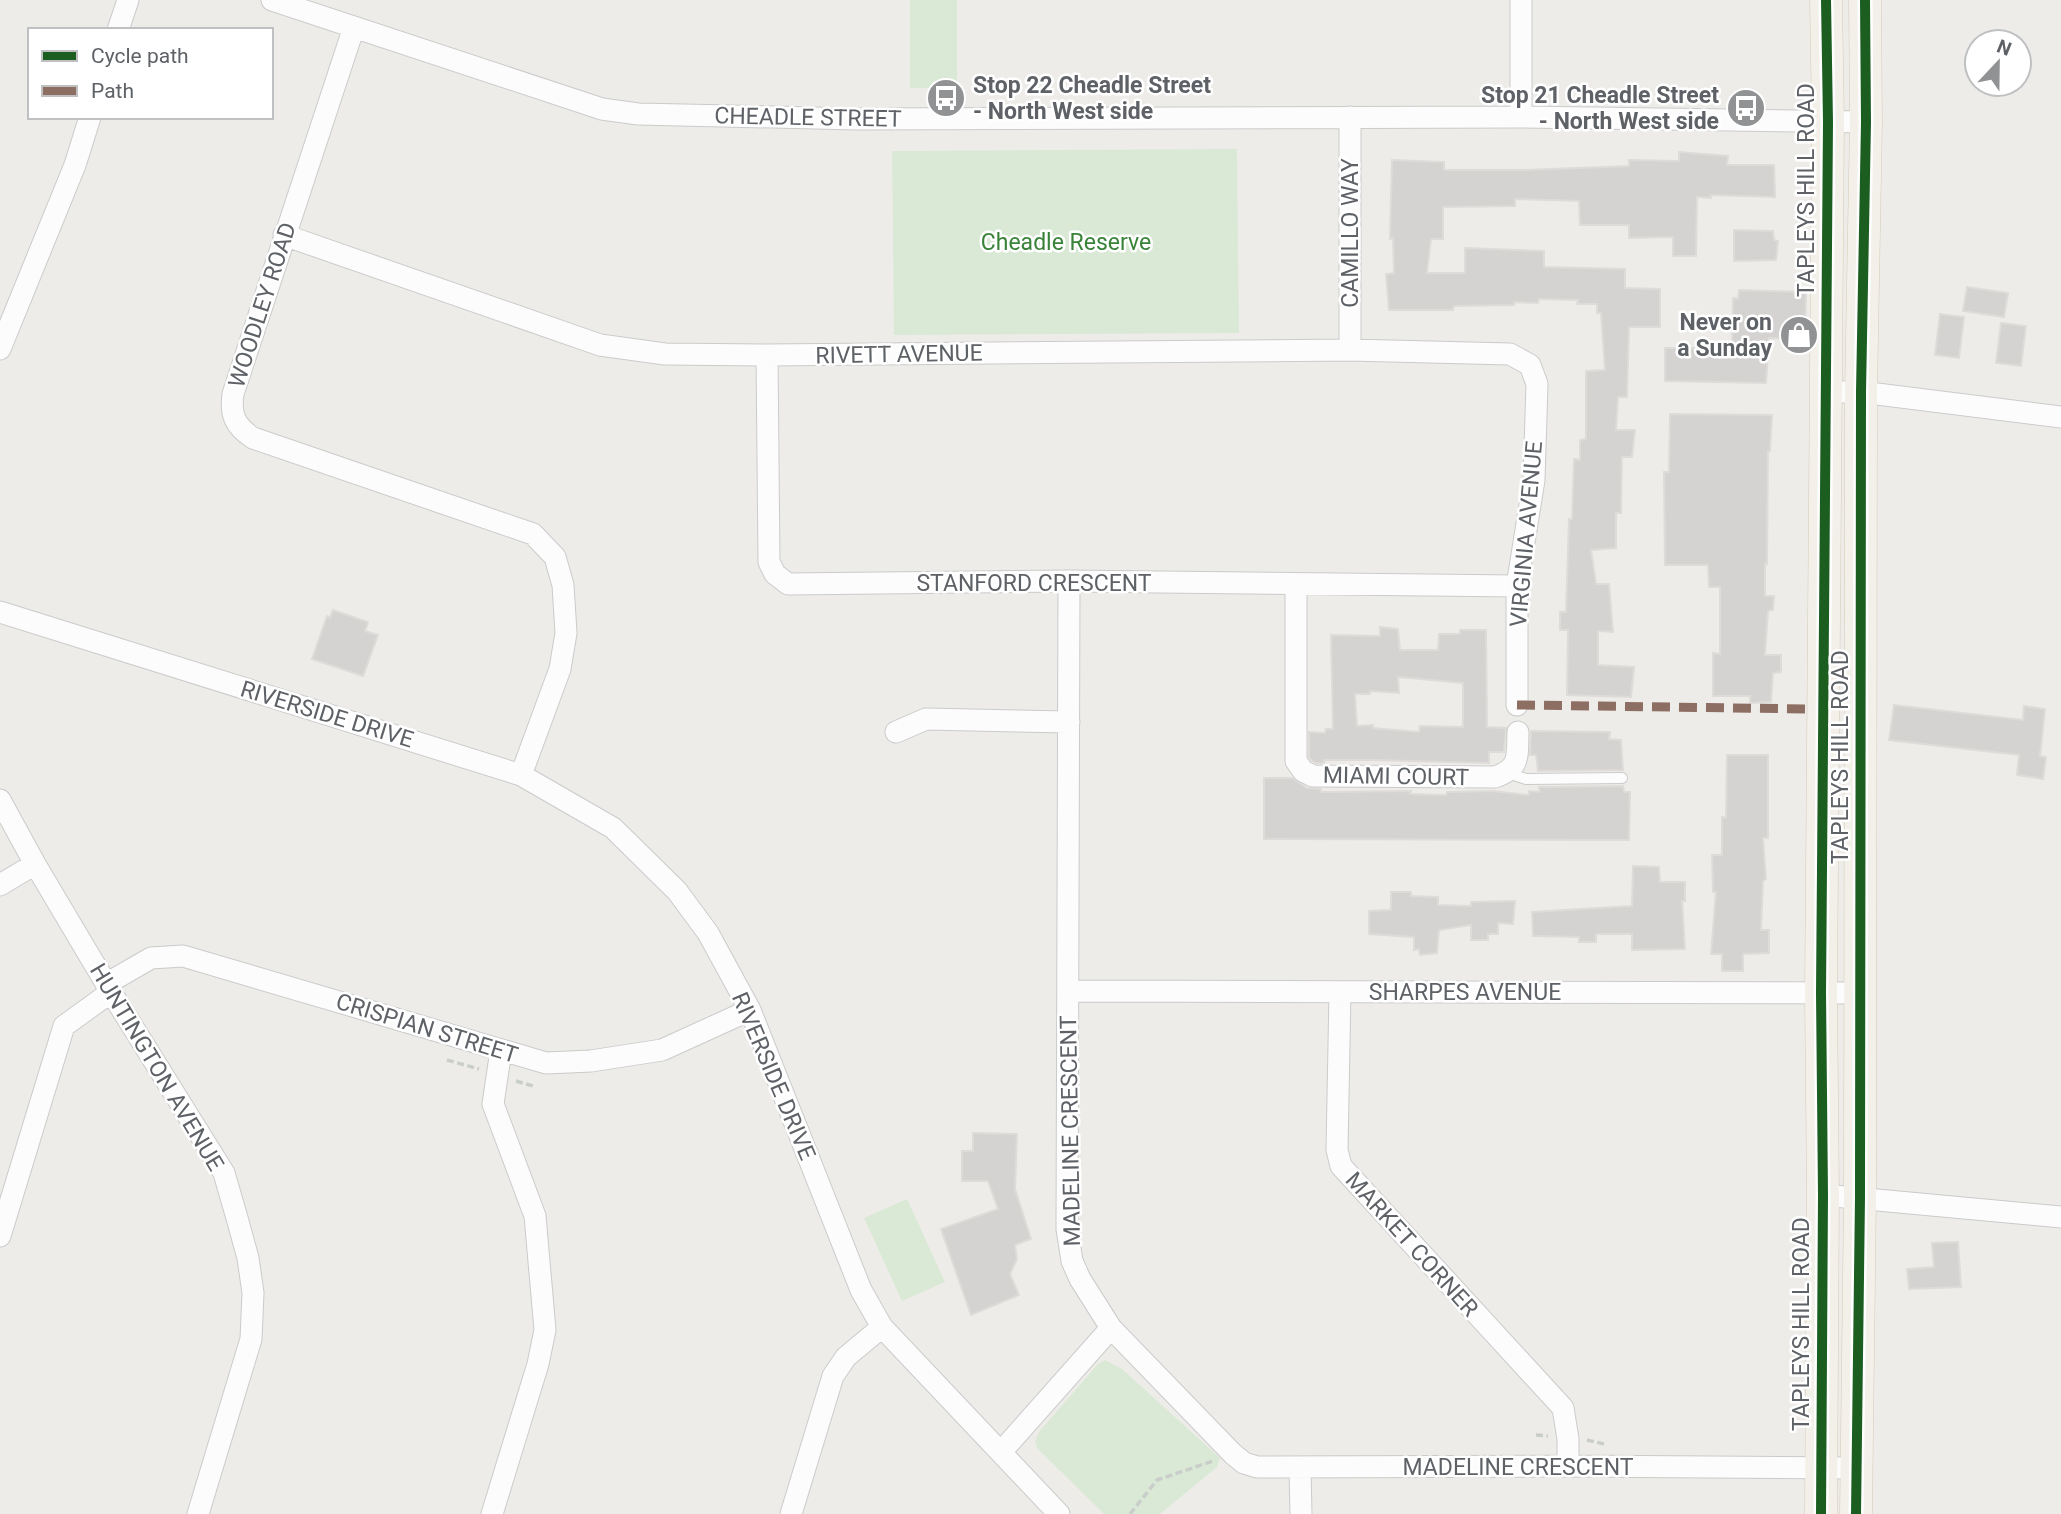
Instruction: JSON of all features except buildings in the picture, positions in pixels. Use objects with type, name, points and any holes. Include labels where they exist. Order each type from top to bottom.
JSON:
[{"type":"main road","name":"TAPLEYS HILL ROAD","points":[[1821,1514],[1821,993],[1828,121],[1826,0]]},
{"type":"main road","name":"TAPLEYS HILL ROAD","points":[[1856,1514],[1860,1197],[1861,392],[1866,122],[1865,0]]},
{"type":"street","points":[[119,28],[128,0]]},
{"type":"street","name":"CHEADLE STREET","points":[[272,0],[602,109],[638,114],[857,119],[1521,117],[1866,122]]},
{"type":"street","points":[[1521,0],[1521,117]]},
{"type":"street","name":"WOODLEY ROAD","points":[[354,27],[233,394],[233,419],[241,430],[253,438],[533,534],[555,557],[563,585],[566,634],[560,668],[522,775]]},
{"type":"street","name":"CAMILLO WAY","points":[[1350,117],[1350,350]]},
{"type":"street","points":[[0,349],[5,324],[75,165],[89,119]]},
{"type":"street","name":"RIVETT AVENUE","points":[[284,235],[600,345],[665,354],[1350,350],[1510,354],[1530,365]]},
{"type":"street","name":"STANFORD CRESCENT","points":[[767,355],[769,562],[775,574],[788,584],[1069,581],[1517,586]]},
{"type":"street","name":"VIRGINIA AVENUE","points":[[1517,705],[1517,586],[1534,480],[1537,384],[1530,365]]},
{"type":"street","points":[[1826,392],[1861,392],[2061,417]]},
{"type":"street","name":"MADELINE CRESCENT","points":[[1069,581],[1067,1229],[1072,1261],[1080,1279],[1111,1328],[1229,1450],[1244,1463],[1257,1467],[1568,1465],[1858,1468]]},
{"type":"street","name":"MIAMI COURT","points":[[1296,584],[1296,761],[1303,771],[1313,776],[1495,777],[1508,773]]},
{"type":"street","name":"RIVERSIDE DRIVE","points":[[0,612],[522,775],[613,828],[677,891],[708,933],[750,1010],[861,1290],[883,1327],[1059,1514]]},
{"type":"street","points":[[896,732],[926,719],[1069,722]]},
{"type":"street","points":[[1508,773],[1517,761],[1518,732]]},
{"type":"street","name":"HUNTINGTON AVENUE","points":[[0,800],[108,988],[224,1173],[248,1258],[253,1293],[251,1339],[198,1514]]},
{"type":"street","points":[[0,885],[35,864]]},
{"type":"street","name":"CRISPIAN STREET","points":[[0,1236],[64,1026],[108,988],[151,958],[183,956],[546,1063],[592,1061],[662,1050],[750,1010]]},
{"type":"street","name":"SHARPES AVENUE","points":[[1068,991],[1861,993]]},
{"type":"street","name":"MARKET CORNER","points":[[1340,992],[1337,1150],[1341,1166],[1563,1408],[1568,1438],[1568,1465]]},
{"type":"street","points":[[492,1514],[538,1364],[545,1330],[535,1216],[493,1104],[501,1050]]},
{"type":"street","points":[[1823,1195],[2061,1217]]},
{"type":"street","points":[[791,1514],[833,1376],[846,1357],[883,1327]]},
{"type":"street","points":[[1001,1452],[1111,1328]]},
{"type":"street","points":[[1300,1468],[1301,1514]]},
{"type":"lane","points":[[1508,773],[1526,779],[1622,778]]},
{"type":"path","points":[[1130,1514],[1157,1480],[1220,1458],[1229,1450]]},
{"type":"green space","points":[[910,0],[957,0],[957,88],[910,88]]},
{"type":"green space","name":"Cheadle Reserve","points":[[1237,149],[1239,333],[894,335],[892,151]]},
{"type":"green space","points":[[907,1199],[945,1282],[902,1301],[864,1218]]},
{"type":"green space","points":[[1105,1360],[1122,1369],[1220,1458],[1217,1467],[1160,1514],[1104,1514],[1037,1448],[1035,1442],[1039,1432],[1098,1364]]},
{"type":"marked path","points":[[1517,705],[1809,709]]},
{"type":"cycle path","points":[[1821,1514],[1821,993],[1828,122],[1826,0]]},
{"type":"cycle path","points":[[1856,1514],[1860,1197],[1861,392],[1866,122],[1865,0]]},
{"type":"place","name":"Stop 22 Cheadle Street - North West side","points":[[946,98]]},
{"type":"place","name":"Stop 21 Cheadle Street - North West side","points":[[1746,108]]},
{"type":"place","name":"Never on a Sunday","points":[[1799,335]]}]
